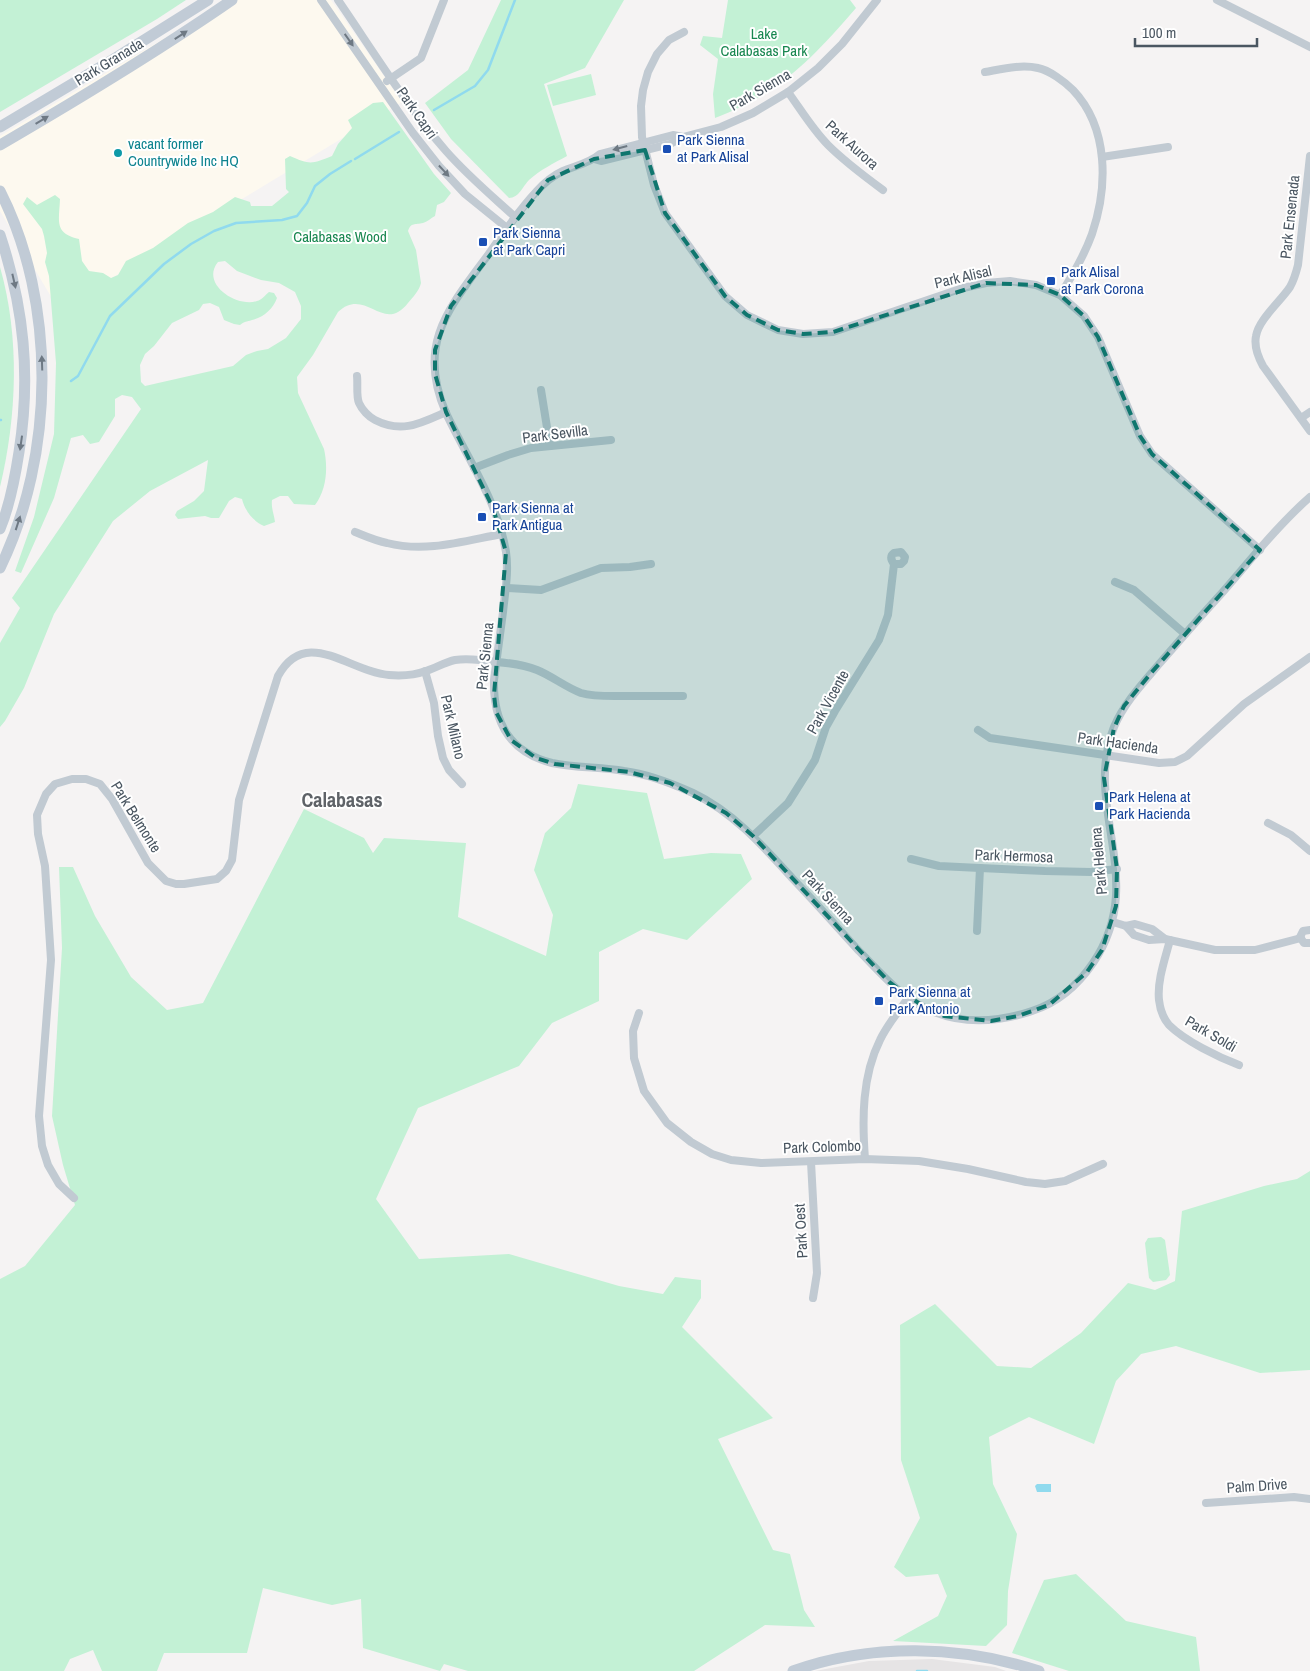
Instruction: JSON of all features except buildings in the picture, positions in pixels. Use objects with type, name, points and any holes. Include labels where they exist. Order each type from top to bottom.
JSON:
[{"type":"street","name":"Park Granada","points":[[0,126],[114,60],[208,0]]},
{"type":"street","name":"Park Granada","points":[[0,144],[125,71],[232,0]]},
{"type":"street","name":"Park Capri","points":[[321,0],[439,166],[465,194],[507,228]]},
{"type":"street","name":"Park Capri","points":[[338,0],[426,127],[470,176],[515,217]]},
{"type":"street","points":[[381,85],[421,58],[444,0]]},
{"type":"street","name":"Park Sienna","points":[[877,0],[842,44],[824,62],[788,92],[753,113],[721,127],[682,137],[670,144],[644,146],[601,161],[594,159],[548,180],[534,193],[515,217],[451,306],[440,328],[435,350],[436,374],[446,412],[493,508],[506,552],[506,588],[496,662],[494,695],[496,712],[502,727],[511,740],[536,758],[555,764],[629,772],[670,783],[697,795],[726,813],[753,836],[889,982],[908,998],[924,1007],[944,1016],[964,1020]]},
{"type":"street","points":[[1219,0],[1310,47]]},
{"type":"street","name":"Park Alisal","points":[[684,32],[669,40],[657,54],[648,72],[641,106],[644,146],[654,185],[665,213],[724,296],[747,315],[778,330],[803,334],[833,332],[986,282],[1010,281],[1036,285],[1060,295],[1084,316],[1098,337],[1140,436],[1152,454],[1260,550]]},
{"type":"street","points":[[985,72],[1010,67],[1039,68],[1064,81],[1089,112],[1099,136],[1102,178],[1093,232],[1085,254],[1060,295]]},
{"type":"street","name":"Park Aurora","points":[[788,92],[828,145],[883,190]]},
{"type":"street","points":[[1102,157],[1168,147]]},
{"type":"street","name":"Park Ensenada","points":[[1310,156],[1295,278],[1259,327],[1256,337],[1258,356],[1263,366],[1310,431]]},
{"type":"street","points":[[0,191],[19,237],[33,288],[41,348],[42,380],[38,438],[33,470],[14,533],[0,568]]},
{"type":"street","points":[[0,235],[9,262],[21,320],[26,382],[17,468],[0,529]]},
{"type":"street","points":[[357,376],[359,402],[370,417],[386,425],[405,427],[422,423],[446,412]]},
{"type":"street","points":[[541,390],[550,446]]},
{"type":"street","points":[[1301,418],[1310,412]]},
{"type":"street","name":"Park Sevilla","points":[[474,468],[508,454],[531,448],[611,440]]},
{"type":"street","name":"Park Helena","points":[[964,1020],[991,1021],[1018,1016],[1049,1005],[1069,990],[1087,972],[1102,950],[1113,922],[1116,906],[1116,869],[1104,778],[1106,755],[1114,728],[1124,706],[1185,634],[1310,497]]},
{"type":"street","points":[[355,532],[388,544],[422,547],[452,545],[502,534]]},
{"type":"street","points":[[506,588],[540,590],[601,568],[651,564]]},
{"type":"street","name":"Park Vicente","points":[[753,836],[788,803],[815,760],[826,727],[880,640],[888,615],[894,564]]},
{"type":"street","points":[[1115,582],[1134,590],[1185,634]]},
{"type":"street","name":"Park Belmonte","points":[[74,1198],[60,1184],[48,1164],[42,1146],[39,1116],[52,960],[45,866],[38,834],[37,815],[46,794],[55,784],[72,779],[86,779],[100,784],[112,799],[148,863],[166,881],[184,884],[217,879],[226,871],[232,860],[239,800],[278,676],[283,666],[291,658],[302,653],[326,654],[374,672],[388,675],[405,675],[425,671],[454,660],[496,662],[527,666],[574,690],[596,696],[683,696]]},
{"type":"street","name":"Park Hacienda","points":[[978,730],[990,738],[1158,763],[1175,762],[1187,756],[1244,704],[1310,657]]},
{"type":"street","name":"Park Milano","points":[[425,671],[434,703],[443,758],[448,770],[462,784]]},
{"type":"street","points":[[1268,823],[1291,835],[1310,851]]},
{"type":"street","name":"Park Hermosa","points":[[911,859],[939,866],[980,868],[1091,872],[1116,869]]},
{"type":"street","points":[[977,931],[980,868]]},
{"type":"street","points":[[1113,922],[1126,926],[1134,934],[1149,940],[1168,940],[1215,950],[1255,950],[1301,938]]},
{"type":"street","points":[[1126,926],[1135,924],[1152,929],[1168,940]]},
{"type":"street","points":[[1144,938],[1147,928]]},
{"type":"street","points":[[1310,930],[1303,931],[1301,938],[1304,943],[1310,943]]},
{"type":"street","name":"Park Soldi","points":[[1168,940],[1159,984],[1159,1000],[1163,1016],[1169,1025],[1181,1034],[1221,1058],[1239,1065]]},
{"type":"street","points":[[865,1159],[864,1114],[866,1086],[871,1060],[880,1039],[908,998]]},
{"type":"street","name":"Park Colombo","points":[[639,1013],[633,1031],[634,1058],[644,1090],[667,1123],[691,1142],[712,1154],[731,1160],[761,1163],[865,1159],[919,1161],[1045,1184],[1065,1181],[1103,1164]]},
{"type":"street","name":"Park Oest","points":[[811,1162],[817,1273],[813,1298]]},
{"type":"street","name":"Palm Drive","points":[[1206,1503],[1294,1497],[1310,1499]]},
{"type":"street","points":[[793,1671],[845,1657],[897,1651],[926,1651],[986,1657],[1039,1671]]},
{"type":"highlighted area","points":[[645,150],[665,213],[725,296],[747,315],[778,330],[803,334],[833,332],[986,283],[1036,285],[1060,295],[1084,316],[1098,337],[1140,436],[1152,454],[1260,550],[1151,673],[1124,706],[1114,728],[1104,778],[1117,869],[1116,906],[1102,950],[1087,972],[1049,1005],[1018,1016],[991,1021],[944,1016],[924,1007],[889,982],[753,836],[726,813],[670,783],[629,772],[555,764],[536,758],[511,740],[496,712],[494,695],[506,552],[493,508],[446,412],[435,374],[435,350],[451,306],[548,180],[594,159]]},
{"type":"shaded area","points":[[223,0],[331,0],[402,102],[59,310],[0,211],[0,136],[202,16]]},
{"type":"shaded area","points":[[932,1659],[995,1667],[1006,1671],[815,1671],[869,1661]]},
{"type":"green space","points":[[0,0],[186,0],[0,112]]},
{"type":"green space","points":[[501,0],[624,0],[585,68],[544,84],[567,156],[538,173],[529,180],[516,196],[509,198],[451,139],[425,103],[468,70]]},
{"type":"green space","name":"Lake Calabasas Park","points":[[728,0],[850,0],[856,8],[809,59],[793,73],[759,97],[715,118],[713,94],[718,59],[700,45],[703,36],[722,38]]},
{"type":"green space","points":[[591,74],[596,95],[553,106],[547,85]]},
{"type":"green space","name":"Calabasas Wood","points":[[383,102],[434,174],[451,193],[444,202],[437,205],[435,216],[409,228],[408,231],[416,250],[421,283],[408,303],[399,312],[390,314],[357,304],[348,305],[338,312],[313,355],[297,377],[298,393],[324,449],[326,478],[319,499],[315,505],[294,504],[288,496],[280,496],[272,500],[275,522],[264,526],[250,515],[242,499],[235,497],[229,501],[219,518],[205,516],[178,519],[175,515],[177,511],[194,501],[204,491],[208,460],[150,491],[113,521],[54,614],[24,688],[0,727],[0,643],[20,608],[12,598],[141,409],[132,397],[122,395],[115,399],[115,416],[99,442],[90,444],[83,435],[71,438],[54,498],[21,573],[15,571],[34,517],[54,434],[56,363],[49,276],[45,262],[47,253],[42,229],[23,204],[27,197],[37,205],[55,195],[60,199],[60,225],[65,233],[79,239],[82,261],[89,271],[103,273],[111,278],[118,275],[126,261],[153,248],[188,223],[213,212],[235,197],[250,202],[251,206],[272,206],[289,192],[286,189],[285,159],[290,156],[302,161],[311,162],[320,161],[332,156],[338,144],[352,128],[348,120],[373,103]],"holes":[[[225,261],[237,271],[261,280],[279,283],[295,292],[301,306],[301,319],[286,338],[268,349],[246,355],[233,366],[145,386],[141,382],[140,365],[145,354],[154,346],[172,323],[199,310],[203,304],[210,303],[219,307],[224,320],[240,325],[264,315],[270,309],[277,298],[274,293],[269,292],[259,300],[240,301],[231,298],[217,286],[214,270],[218,262]]]},
{"type":"green space","points":[[0,267],[11,321],[14,377],[10,433],[0,487]]},
{"type":"green space","points":[[578,784],[647,793],[664,859],[711,853],[741,854],[752,879],[687,940],[643,929],[599,952],[599,1001],[552,1023],[519,1066],[418,1108],[376,1199],[419,1259],[509,1254],[619,1286],[663,1294],[675,1277],[701,1280],[701,1298],[682,1327],[773,1418],[718,1439],[773,1550],[790,1554],[804,1610],[815,1627],[765,1625],[694,1671],[468,1671],[444,1664],[440,1671],[363,1648],[361,1599],[332,1605],[263,1588],[247,1653],[164,1653],[157,1671],[102,1671],[93,1650],[70,1659],[64,1671],[0,1671],[0,1279],[25,1266],[75,1205],[63,1165],[52,1116],[62,948],[59,867],[73,867],[95,916],[131,977],[167,1010],[203,1003],[304,809],[364,838],[373,853],[384,838],[466,843],[458,917],[546,956],[553,915],[534,870],[545,833],[571,808]]},
{"type":"green space","points":[[1310,1171],[1310,1370],[1260,1373],[1176,1346],[1141,1354],[1116,1381],[1094,1444],[1029,1417],[989,1437],[993,1484],[1017,1534],[1008,1591],[1007,1625],[986,1646],[893,1641],[938,1616],[947,1596],[938,1574],[906,1577],[894,1567],[920,1518],[901,1460],[900,1325],[935,1304],[997,1366],[1031,1368],[1081,1333],[1128,1283],[1155,1290],[1175,1281],[1182,1211],[1264,1186],[1297,1179]]},
{"type":"green space","points":[[1161,1237],[1165,1240],[1170,1275],[1166,1280],[1153,1282],[1149,1278],[1145,1243],[1148,1238]]},
{"type":"green space","points":[[1076,1574],[1126,1621],[1196,1637],[1200,1671],[1069,1671],[1012,1653],[1044,1580]]},
{"type":"water","points":[[1037,1484],[1051,1484],[1051,1492],[1037,1492],[1035,1486]]},
{"type":"waterway","points":[[434,110],[475,86],[488,70],[515,0]]},
{"type":"waterway","points":[[355,159],[399,132]]},
{"type":"waterway","points":[[71,381],[78,376],[110,316],[164,264],[191,244],[214,231],[236,223],[282,220],[297,216],[307,203],[315,186],[351,161]]},
{"type":"waterway","points":[[917,1671],[927,1671]]},
{"type":"place","name":"Park Sienna at Park Alisal","points":[[667,149]]},
{"type":"place","name":"vacant former Countrywide Inc HQ","points":[[118,153]]},
{"type":"place","name":"Park Sienna at Park Capri","points":[[483,242]]},
{"type":"place","name":"Park Alisal at Park Corona","points":[[1051,281]]},
{"type":"place","name":"Park Sienna at Park Antigua","points":[[482,517]]},
{"type":"place","name":"Park Helena at Park Hacienda","points":[[1099,806]]},
{"type":"place","name":"Park Sienna at Park Antonio","points":[[879,1001]]},
{"type":"district","name":"Calabasas","points":[[342,800]]}]
